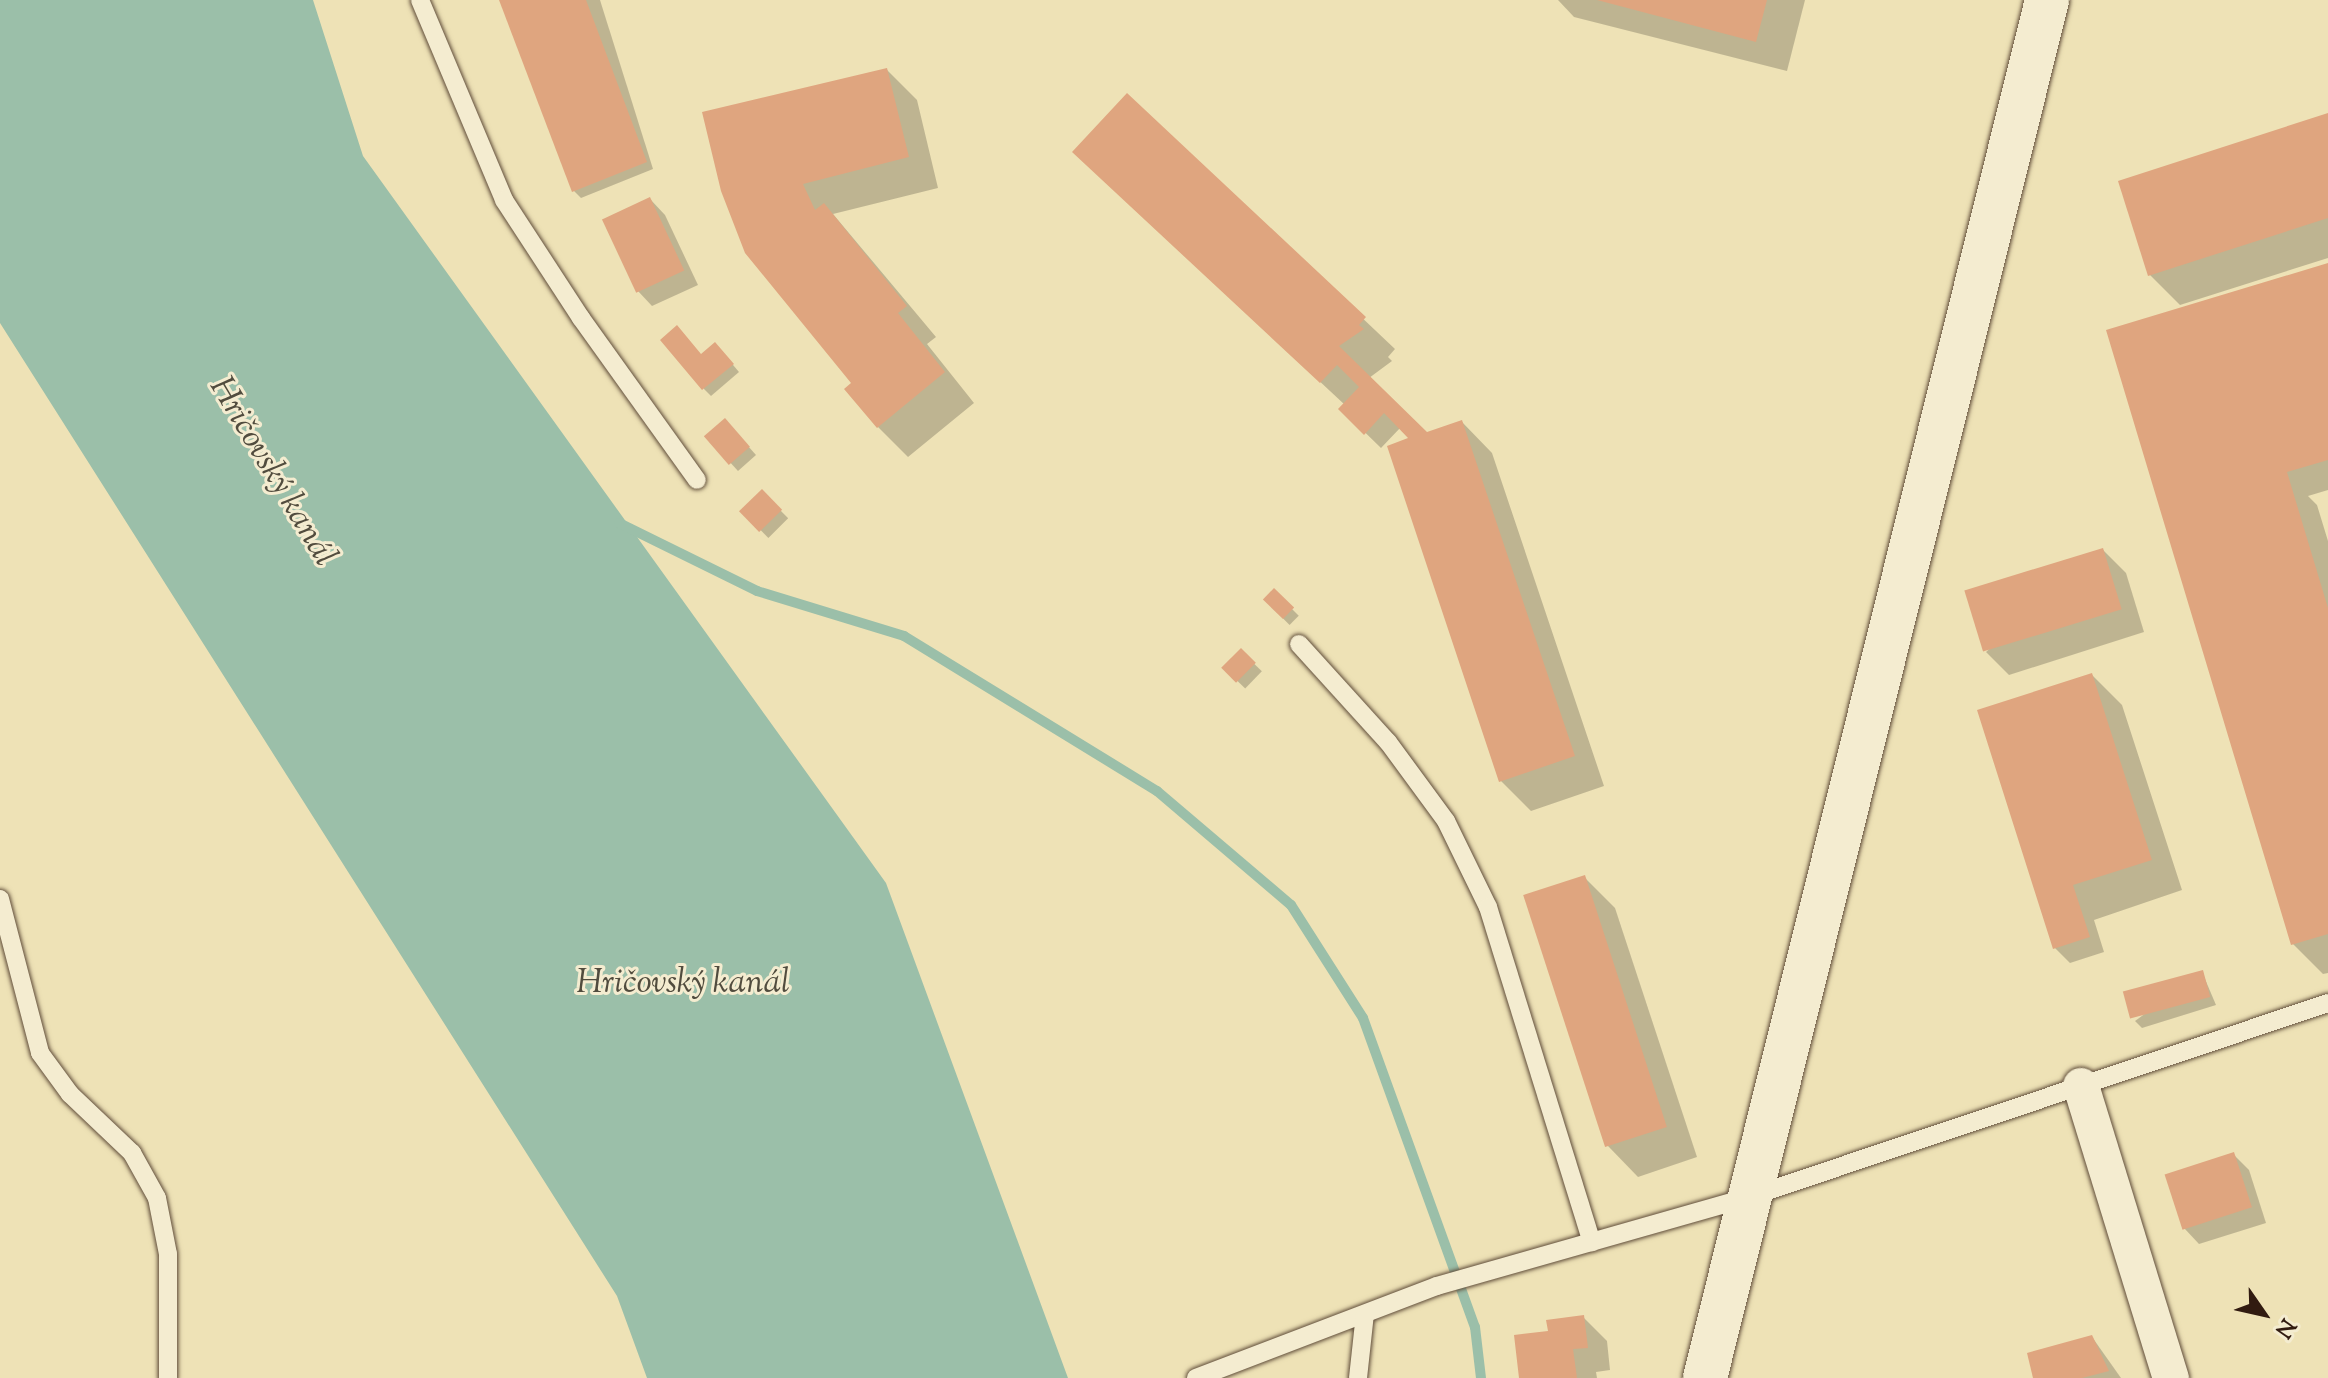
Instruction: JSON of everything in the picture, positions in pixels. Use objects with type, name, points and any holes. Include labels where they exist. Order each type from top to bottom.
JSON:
[{"type":"main road","points":[[1705,1378],[2047,0]]},
{"type":"street","points":[[2081,1086],[2171,1378]]},
{"type":"lane","points":[[420,0],[504,200],[581,318],[697,480]]},
{"type":"lane","points":[[1299,644],[1388,742],[1453,835],[1488,907],[1592,1242]]},
{"type":"lane","points":[[0,899],[40,1053],[70,1094],[132,1153],[157,1198],[168,1254],[168,1378]]},
{"type":"lane","points":[[1196,1378],[1437,1286],[1749,1197],[2328,1003]]},
{"type":"lane","points":[[1358,1378],[1365,1314]]},
{"type":"water","name":"Hričovský kanál","points":[[0,0],[313,0],[363,156],[886,883],[1068,1378],[647,1378],[617,1296],[0,323]]},
{"type":"building","points":[[499,0],[586,0],[647,162],[572,192]]},
{"type":"building","points":[[1597,0],[1767,0],[1756,42]]},
{"type":"building","points":[[887,68],[909,157],[803,184],[815,210],[824,203],[907,306],[898,313],[945,372],[877,428],[844,389],[851,383],[745,253],[721,191],[702,112]]},
{"type":"building","points":[[1127,93],[1366,317],[1359,325],[1364,329],[1339,346],[1427,432],[1462,420],[1575,756],[1499,782],[1387,446],[1408,438],[1384,413],[1364,435],[1338,409],[1359,387],[1337,365],[1320,383],[1072,152]]},
{"type":"building","points":[[2328,113],[2328,218],[2148,276],[2118,181]]},
{"type":"building","points":[[650,197],[684,270],[636,293],[602,219]]},
{"type":"building","points":[[2328,263],[2328,460],[2287,472],[2328,608],[2328,934],[2291,945],[2106,330]]},
{"type":"building","points":[[677,325],[701,354],[715,342],[734,364],[702,390],[660,340]]},
{"type":"building","points":[[725,418],[750,447],[729,465],[704,436]]},
{"type":"building","points":[[762,489],[782,510],[759,532],[739,511]]},
{"type":"building","points":[[2103,548],[2122,609],[1983,652],[1964,590]]},
{"type":"building","points":[[1274,588],[1294,607],[1283,619],[1263,600]]},
{"type":"building","points":[[1241,648],[1256,663],[1236,683],[1221,668]]},
{"type":"building","points":[[2092,673],[2152,860],[2073,885],[2090,937],[2053,949],[1977,710]]},
{"type":"building","points":[[1585,875],[1667,1127],[1605,1147],[1523,895]]},
{"type":"building","points":[[2203,970],[2210,997],[2130,1019],[2123,991]]},
{"type":"building","points":[[2234,1152],[2252,1207],[2182,1230],[2165,1175]]},
{"type":"building","points":[[1584,1315],[1588,1348],[1573,1349],[1577,1378],[1519,1378],[1514,1335],[1548,1331],[1546,1320]]},
{"type":"building","points":[[2092,1335],[2109,1371],[2082,1378],[2033,1378],[2027,1353]]},
{"type":"waterway","points":[[619,523],[757,591],[904,636],[1157,791],[1291,905],[1363,1018],[1475,1327],[1481,1378]]}]
